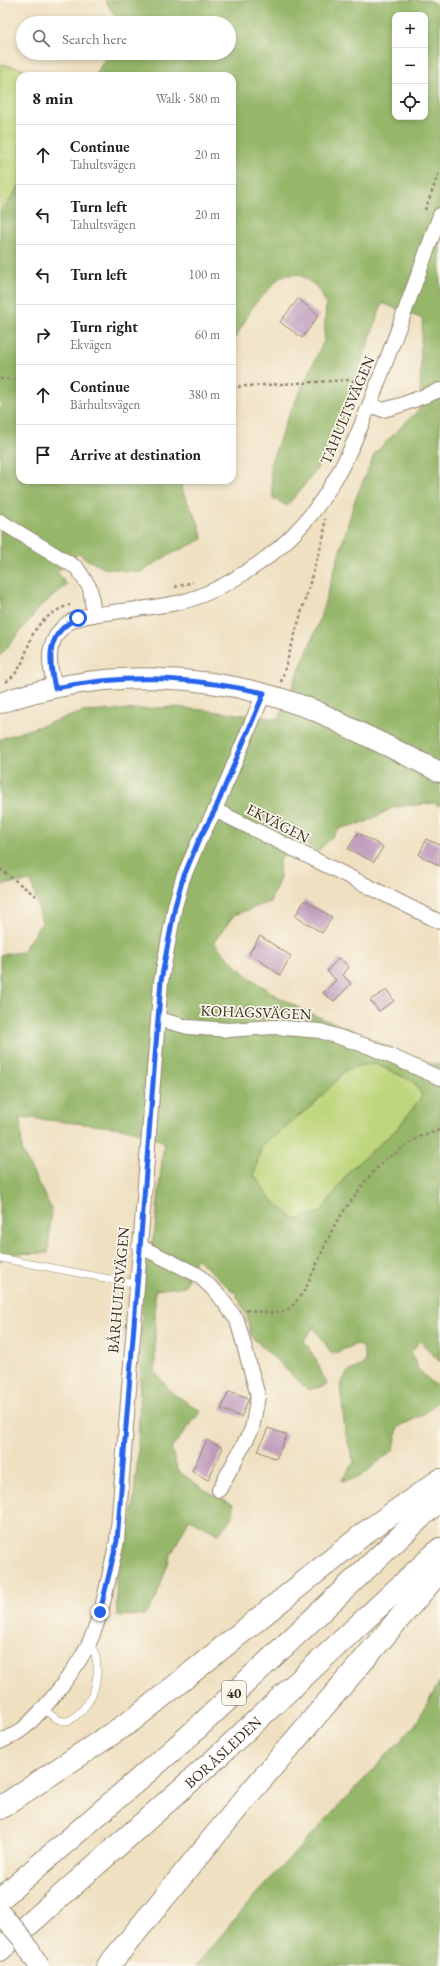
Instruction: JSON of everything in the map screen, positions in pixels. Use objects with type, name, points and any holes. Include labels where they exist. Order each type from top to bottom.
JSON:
[{"type":"highway","points":[[0,1808],[134,1719],[366,1532],[440,1480]]},
{"type":"highway","name":"40","points":[[0,1899],[190,1735],[440,1498]]},
{"type":"highway","name":"BORÅSLEDEN","points":[[0,1950],[213,1761],[440,1549]]},
{"type":"highway","points":[[108,1966],[249,1794],[440,1570]]},
{"type":"street","name":"TAHULTSVÄGEN","points":[[55,688],[50,660],[51,648],[55,638],[70,622],[93,608],[182,602],[236,578],[265,559],[287,541],[321,501],[345,464],[370,405],[440,215]]},
{"type":"street","points":[[370,405],[383,410],[401,405],[440,390]]},
{"type":"street","points":[[0,521],[77,568],[90,588],[93,608]]},
{"type":"street","points":[[0,703],[55,688],[130,678],[170,678],[227,685],[270,695],[308,707],[440,772]]},
{"type":"street","points":[[215,810],[270,695]]},
{"type":"street","name":"EKVÄGEN","points":[[215,810],[440,922]]},
{"type":"street","name":"BÅRHULTSVÄGEN","points":[[0,1742],[23,1729],[43,1708],[66,1679],[89,1642],[100,1612],[117,1541],[161,981],[175,906],[183,878],[198,842],[215,810]]},
{"type":"street","name":"KOHAGSVÄGEN","points":[[158,1019],[188,1027],[229,1030],[273,1027],[320,1031],[370,1047],[440,1078]]},
{"type":"street","points":[[139,1246],[198,1275],[220,1298],[237,1320],[258,1396],[252,1429],[219,1490]]},
{"type":"street","points":[[0,1913],[22,1938],[39,1966]]},
{"type":"lane","points":[[0,1258],[136,1284]]},
{"type":"lane","points":[[43,1708],[56,1718],[67,1721],[76,1716],[90,1702],[97,1678],[96,1652],[89,1642]]},
{"type":"path","points":[[424,214],[440,170]]},
{"type":"path","points":[[361,388],[366,375]]},
{"type":"path","points":[[0,379],[16,380]]},
{"type":"path","points":[[236,386],[348,380],[363,382]]},
{"type":"path","points":[[270,695],[303,612],[324,535],[325,513],[321,501]]},
{"type":"path","points":[[168,590],[195,581]]},
{"type":"path","points":[[0,685],[7,682],[19,670],[34,633],[46,619],[60,608],[76,603],[93,608]]},
{"type":"path","points":[[0,869],[36,896]]},
{"type":"path","points":[[220,1298],[240,1309],[271,1313],[286,1311],[294,1304],[305,1290],[333,1228],[371,1174],[385,1160],[419,1137],[440,1130]]},
{"type":"green space","points":[[105,0],[430,0],[440,8],[440,671],[437,679],[440,702],[440,806],[434,803],[394,807],[366,822],[341,828],[318,851],[298,840],[279,861],[280,878],[270,902],[234,915],[214,942],[236,966],[272,993],[314,1015],[355,1031],[399,1053],[430,1063],[440,1064],[440,1362],[420,1341],[411,1352],[418,1369],[440,1390],[436,1404],[431,1409],[398,1427],[394,1449],[360,1477],[341,1481],[354,1462],[345,1431],[340,1384],[348,1372],[366,1363],[363,1348],[357,1344],[332,1354],[314,1327],[304,1340],[317,1362],[327,1385],[308,1390],[251,1336],[247,1316],[236,1294],[196,1258],[185,1286],[155,1290],[155,1372],[172,1393],[201,1411],[171,1449],[178,1471],[205,1490],[233,1504],[233,1516],[219,1534],[189,1519],[171,1555],[155,1601],[144,1615],[117,1616],[116,1579],[132,1517],[138,1456],[142,1302],[145,1271],[155,1230],[164,1142],[130,1129],[20,1117],[22,1151],[51,1208],[48,1253],[3,1254],[0,1262],[0,955],[22,952],[42,922],[31,881],[0,885],[0,739],[83,712],[176,707],[279,719],[318,625],[355,500],[375,453],[420,408],[421,341],[423,319],[382,303],[342,419],[315,472],[287,506],[273,498],[270,465],[287,419],[324,341],[326,303],[316,286],[299,274],[281,276],[253,306],[236,337],[236,72],[97,72],[104,60],[236,60],[236,16],[115,16]],"holes":[[[376,1064],[414,1082],[422,1096],[397,1129],[351,1169],[321,1212],[295,1220],[271,1199],[254,1174],[262,1145],[314,1104],[346,1070],[362,1065]]]},
{"type":"green space","points":[[0,64],[37,72],[16,72],[16,191],[0,214]]},
{"type":"green space","points":[[16,191],[16,484],[182,484],[181,489],[198,522],[203,539],[167,556],[141,572],[104,568],[86,559],[79,553],[57,572],[67,585],[41,606],[0,656],[0,214]]},
{"type":"green space","points":[[376,1064],[415,1082],[422,1096],[397,1129],[351,1169],[321,1212],[295,1220],[271,1199],[254,1174],[262,1145],[314,1104],[346,1070],[362,1065]]},
{"type":"green space","points":[[440,1681],[440,1966],[195,1966],[258,1892],[415,1725]]},
{"type":"building","points":[[298,299],[319,315],[302,338],[280,322]]},
{"type":"building","points":[[358,833],[383,847],[374,862],[348,849]]},
{"type":"building","points":[[426,839],[440,845],[440,866],[419,855]]},
{"type":"building","points":[[305,900],[332,917],[322,933],[295,916]]},
{"type":"building","points":[[260,936],[291,956],[280,975],[249,953]]},
{"type":"building","points":[[339,958],[349,967],[343,975],[351,984],[334,1001],[323,993],[336,980],[327,971]]},
{"type":"building","points":[[387,990],[394,1001],[379,1011],[370,1000]]},
{"type":"building","points":[[229,1391],[249,1398],[241,1417],[221,1409]]},
{"type":"building","points":[[268,1428],[287,1435],[276,1459],[258,1451]]},
{"type":"building","points":[[207,1440],[223,1448],[208,1480],[192,1471]]},
{"type":"route","points":[[78,618],[63,627],[55,638],[51,648],[50,660],[55,688],[72,684],[105,680],[130,678],[170,678],[227,685],[264,693],[260,706],[215,810],[198,842],[183,878],[175,906],[161,981],[130,1353],[117,1541],[100,1612]]}]
